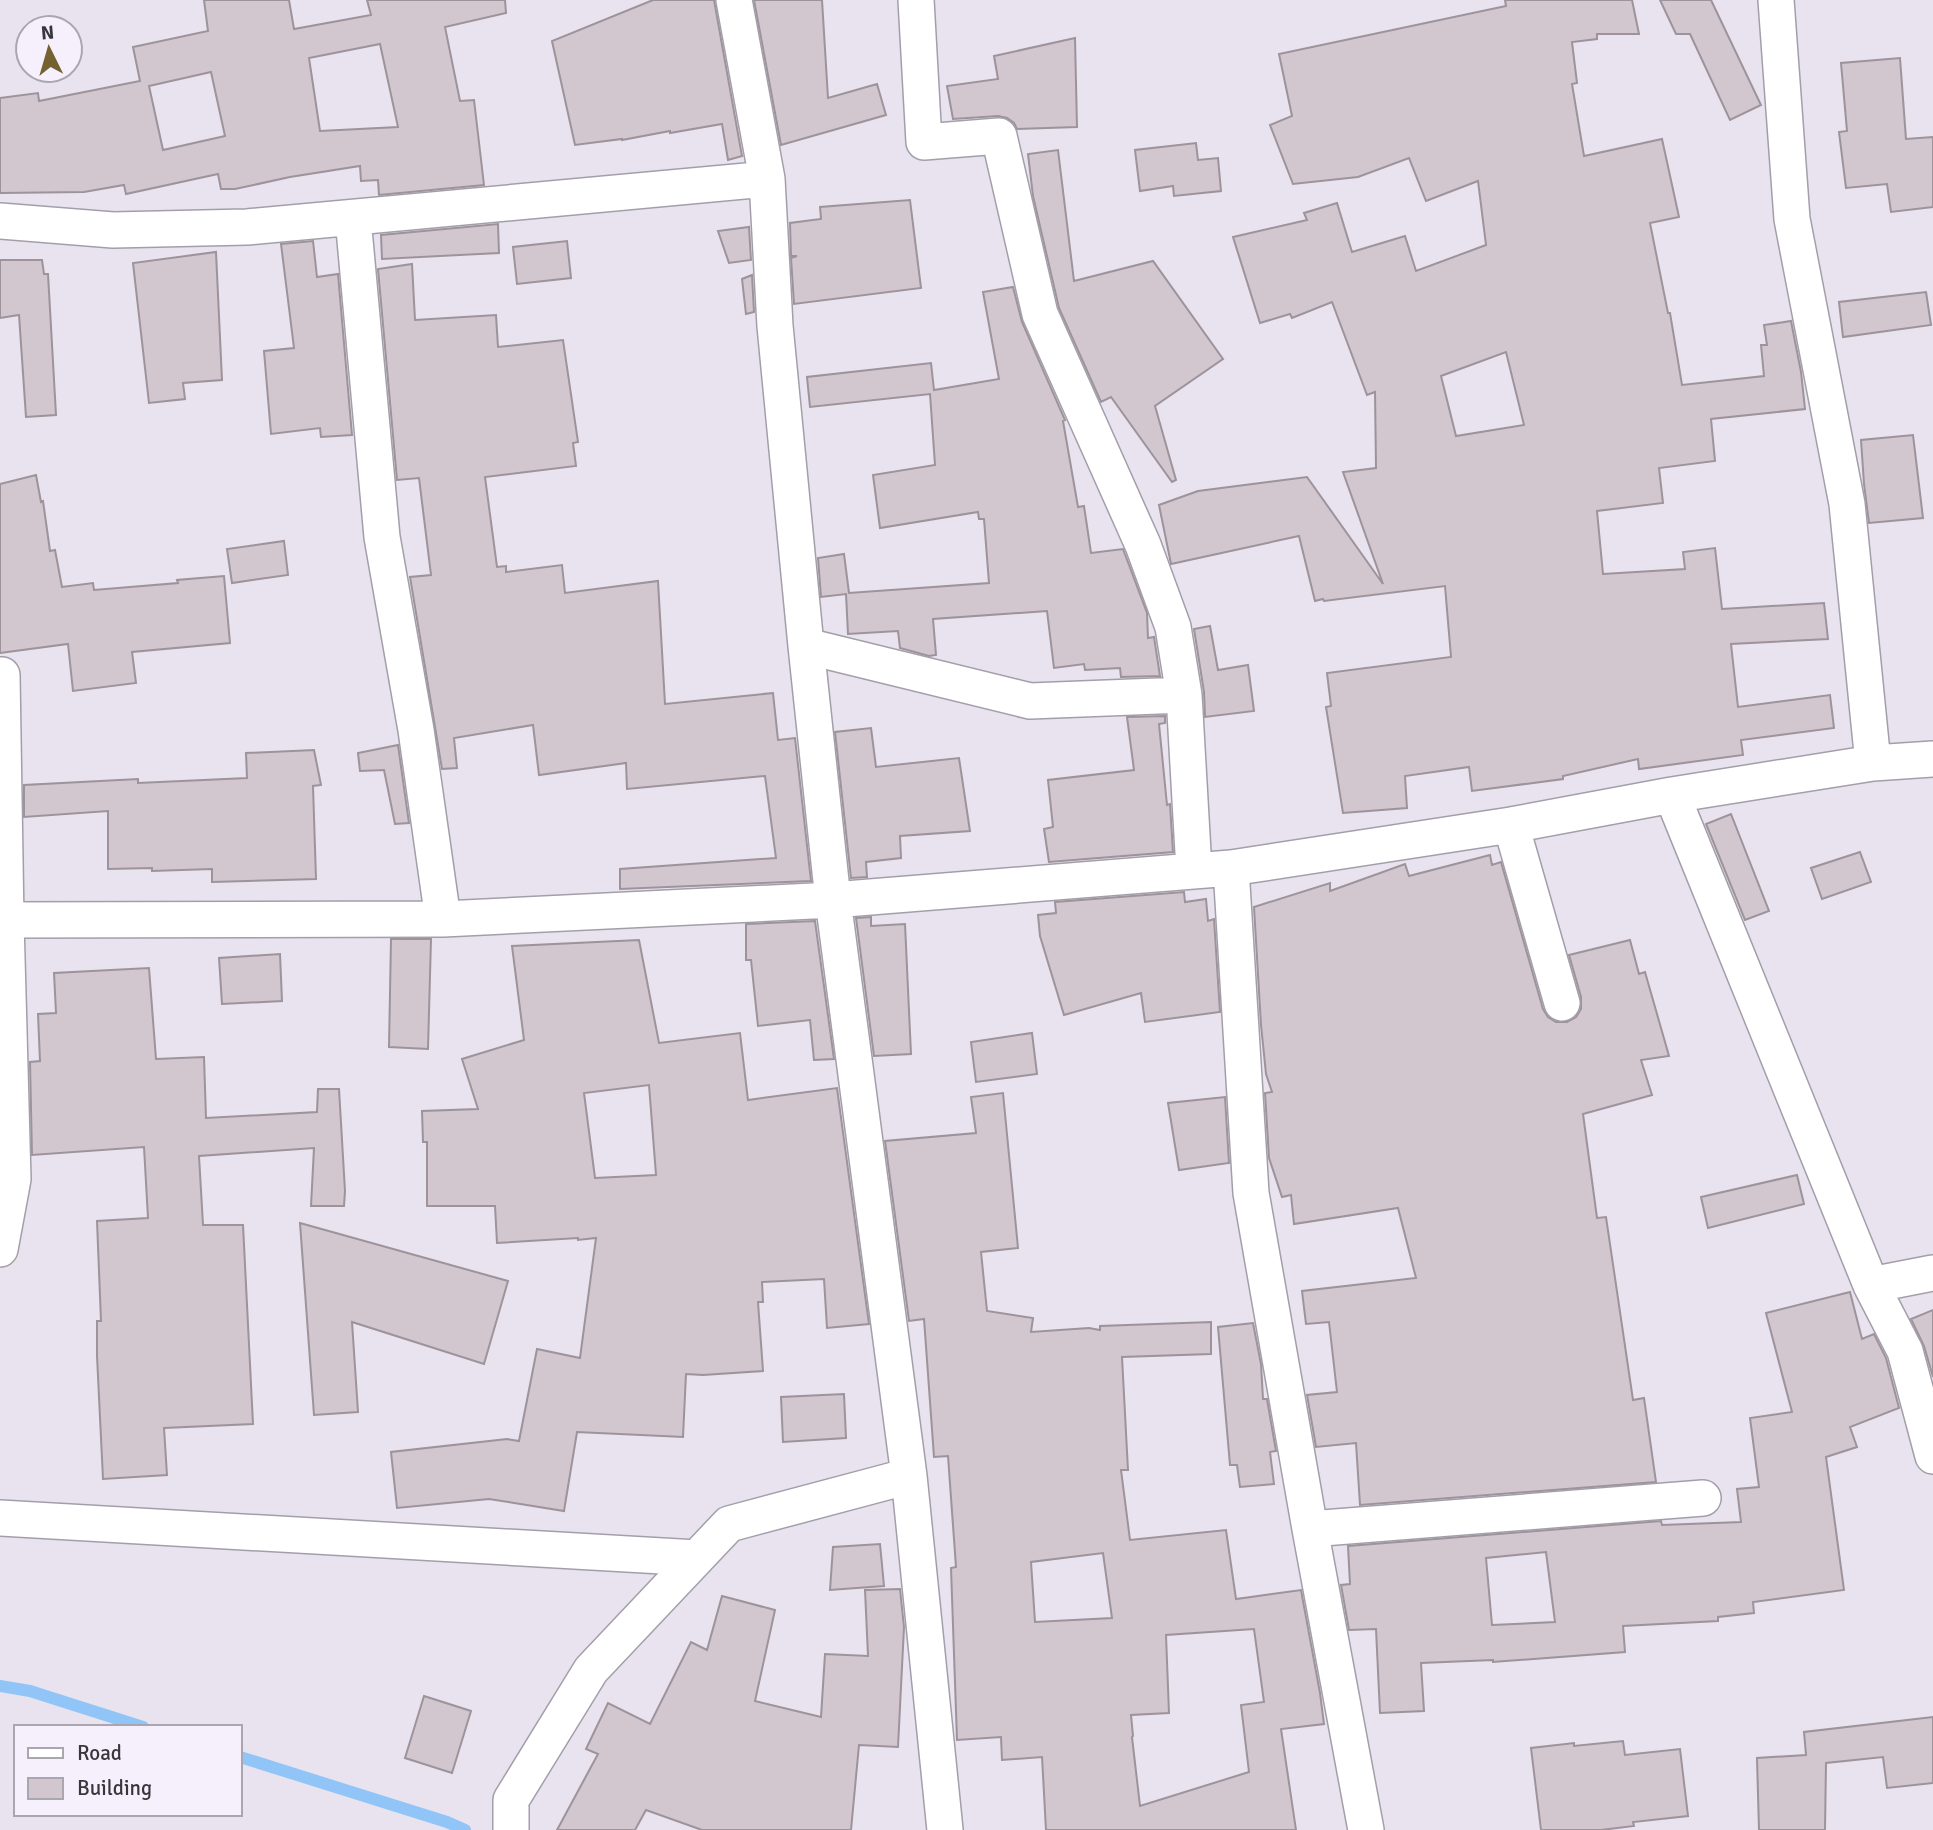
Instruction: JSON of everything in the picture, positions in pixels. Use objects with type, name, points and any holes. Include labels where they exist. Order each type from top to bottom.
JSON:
[{"type":"street","points":[[734,0],[767,179],[775,326],[833,900],[909,1476],[945,1830]]},
{"type":"street","points":[[916,0],[924,142],[999,136],[1040,314],[1143,545],[1173,627],[1184,695],[1194,870]]},
{"type":"street","points":[[1776,0],[1792,219],[1847,504],[1873,764]]},
{"type":"street","points":[[0,221],[113,230],[247,227],[767,179]]},
{"type":"street","points":[[354,218],[382,537],[416,730],[443,919]]},
{"type":"street","points":[[806,646],[1030,701],[1184,695]]},
{"type":"street","points":[[0,1249],[7,1179],[2,675]]},
{"type":"street","points":[[3,920],[443,919],[833,900],[1231,868],[1511,825],[1672,795],[1873,764],[1933,758]]},
{"type":"street","points":[[1672,795],[1871,1285],[1905,1351],[1933,1455]]},
{"type":"street","points":[[1511,825],[1562,1003]]},
{"type":"street","points":[[1231,868],[1251,1193],[1366,1830]]},
{"type":"street","points":[[1871,1285],[1933,1273]]},
{"type":"street","points":[[511,1815],[591,1671],[729,1524],[909,1476]]},
{"type":"street","points":[[1310,1529],[1703,1498]]},
{"type":"street","points":[[0,1518],[697,1558]]},
{"type":"building","points":[[204,0],[289,0],[294,29],[371,15],[367,0],[505,0],[506,13],[445,27],[460,101],[474,100],[484,185],[379,195],[378,180],[361,181],[360,166],[235,189],[221,189],[218,174],[126,194],[124,185],[84,192],[0,193],[0,98],[38,93],[39,101],[140,81],[133,47],[208,31]],"holes":[[[380,44],[398,127],[320,131],[309,58]],[[211,72],[225,136],[163,150],[149,86]]]},
{"type":"building","points":[[653,0],[714,0],[742,156],[728,160],[722,124],[575,145],[552,41]]},
{"type":"building","points":[[754,0],[822,0],[828,98],[877,84],[886,115],[781,145]]},
{"type":"building","points":[[1505,0],[1632,0],[1639,34],[1597,34],[1597,39],[1572,42],[1577,83],[1572,84],[1584,156],[1662,139],[1679,217],[1650,223],[1670,313],[1682,385],[1764,376],[1761,345],[1767,345],[1764,325],[1791,321],[1801,372],[1805,409],[1711,419],[1715,461],[1659,468],[1663,503],[1597,511],[1603,574],[1685,569],[1683,552],[1715,548],[1722,609],[1824,603],[1828,639],[1731,644],[1738,707],[1830,695],[1834,728],[1741,740],[1743,755],[1639,769],[1638,759],[1563,776],[1563,779],[1472,791],[1469,767],[1405,776],[1407,808],[1343,813],[1326,707],[1331,706],[1327,673],[1451,657],[1445,586],[1315,601],[1299,536],[1171,564],[1159,505],[1198,491],[1307,477],[1383,584],[1343,472],[1376,468],[1375,392],[1367,395],[1332,302],[1292,318],[1290,314],[1260,323],[1233,237],[1307,220],[1304,213],[1337,203],[1352,252],[1405,236],[1416,271],[1486,245],[1478,181],[1426,201],[1409,158],[1358,177],[1293,184],[1270,125],[1292,116],[1279,54],[1506,6]],"holes":[[[1506,352],[1524,425],[1456,436],[1441,376]]]},
{"type":"building","points":[[1660,0],[1711,0],[1761,105],[1730,120],[1690,34],[1676,34]]},
{"type":"building","points":[[1075,38],[1077,127],[1017,129],[1007,118],[998,116],[953,119],[947,86],[998,79],[994,56]]},
{"type":"building","points":[[1900,58],[1906,139],[1933,137],[1933,207],[1891,212],[1887,184],[1846,188],[1839,132],[1847,131],[1841,63]]},
{"type":"building","points":[[1196,143],[1198,160],[1218,158],[1221,191],[1174,196],[1173,186],[1140,191],[1135,150]]},
{"type":"building","points":[[1058,150],[1074,281],[1153,261],[1223,359],[1155,406],[1176,480],[1172,482],[1111,397],[1101,402],[1059,308],[1033,196],[1028,154]]},
{"type":"building","points":[[910,200],[921,288],[794,304],[791,258],[797,256],[791,256],[790,223],[821,219],[820,207]]},
{"type":"building","points":[[498,224],[499,253],[382,259],[381,235]]},
{"type":"building","points":[[749,227],[751,260],[729,263],[718,231]]},
{"type":"building","points":[[313,241],[317,277],[338,274],[352,435],[321,437],[320,428],[271,434],[264,351],[294,348],[281,244]]},
{"type":"building","points":[[567,241],[571,278],[517,284],[513,247]]},
{"type":"building","points":[[216,252],[222,380],[183,383],[185,399],[149,403],[133,263]]},
{"type":"building","points":[[0,260],[42,260],[44,274],[48,274],[56,415],[26,417],[19,315],[0,318]]},
{"type":"building","points":[[412,264],[415,320],[496,315],[498,347],[563,340],[578,442],[573,443],[576,466],[485,477],[497,567],[506,566],[506,572],[562,565],[565,593],[658,581],[665,704],[773,693],[778,740],[795,738],[811,881],[620,889],[620,869],[776,858],[765,776],[627,789],[626,763],[539,775],[533,725],[454,738],[457,768],[442,769],[410,577],[431,575],[419,478],[397,480],[378,269]]},
{"type":"building","points":[[752,275],[754,312],[746,314],[742,279]]},
{"type":"building","points":[[1013,287],[1022,322],[1065,420],[1063,421],[1078,507],[1084,506],[1091,553],[1123,549],[1147,613],[1148,638],[1154,637],[1160,676],[1121,677],[1120,668],[1085,670],[1084,664],[1054,668],[1047,611],[933,619],[936,655],[929,656],[900,648],[898,631],[848,634],[846,594],[821,597],[818,558],[844,554],[849,593],[989,583],[984,519],[979,519],[978,512],[880,528],[873,475],[935,465],[930,394],[810,407],[807,377],[931,363],[934,390],[999,379],[983,292]]},
{"type":"building","points":[[1926,292],[1931,325],[1843,337],[1839,302]]},
{"type":"building","points":[[1913,435],[1923,518],[1869,523],[1861,440]]},
{"type":"building","points":[[36,475],[41,502],[43,501],[50,551],[55,550],[62,587],[93,583],[94,590],[224,576],[230,643],[132,652],[136,683],[73,691],[68,644],[0,653],[0,484]]},
{"type":"building","points":[[284,541],[288,575],[232,583],[227,549]]},
{"type":"building","points":[[1210,626],[1218,670],[1248,665],[1254,711],[1205,717],[1204,692],[1194,629]]},
{"type":"building","points":[[1165,716],[1165,723],[1159,724],[1167,805],[1170,804],[1173,852],[1049,862],[1044,829],[1053,827],[1048,780],[1134,770],[1127,717]]},
{"type":"building","points":[[871,728],[876,767],[959,758],[970,831],[900,836],[901,858],[866,862],[867,877],[851,878],[835,732]]},
{"type":"building","points":[[398,745],[409,823],[395,824],[384,770],[360,771],[358,753]]},
{"type":"building","points":[[314,750],[321,785],[313,786],[316,879],[212,882],[212,869],[108,869],[108,811],[24,817],[24,785],[138,779],[138,783],[247,778],[246,753]]},
{"type":"building","points":[[1731,814],[1769,911],[1745,920],[1706,824]]},
{"type":"building","points":[[1860,852],[1871,882],[1822,899],[1811,868]]},
{"type":"building","points":[[1490,855],[1492,865],[1501,862],[1543,1009],[1548,1017],[1556,1022],[1567,1022],[1576,1017],[1581,1009],[1581,997],[1569,955],[1630,940],[1639,974],[1645,972],[1669,1056],[1641,1060],[1652,1095],[1583,1114],[1597,1218],[1606,1217],[1633,1400],[1644,1398],[1656,1482],[1360,1505],[1356,1443],[1316,1447],[1307,1395],[1337,1392],[1329,1322],[1306,1324],[1302,1291],[1416,1278],[1398,1208],[1294,1224],[1291,1195],[1282,1197],[1269,1158],[1265,1093],[1272,1092],[1266,1074],[1261,1025],[1254,907],[1330,883],[1330,891],[1405,864],[1409,876]]},
{"type":"building","points":[[1184,892],[1185,902],[1206,899],[1208,921],[1214,919],[1220,1012],[1145,1022],[1141,993],[1064,1015],[1040,936],[1038,915],[1056,913],[1055,902]]},
{"type":"building","points":[[871,917],[871,926],[905,924],[911,1054],[874,1056],[856,918]]},
{"type":"building","points":[[815,921],[834,1059],[814,1060],[810,1020],[758,1026],[751,960],[746,960],[746,924]]},
{"type":"building","points":[[391,939],[431,939],[428,1049],[389,1047]]},
{"type":"building","points":[[639,940],[659,1043],[740,1033],[748,1100],[837,1088],[869,1324],[827,1328],[824,1279],[762,1282],[763,1302],[758,1302],[763,1371],[686,1374],[683,1437],[577,1432],[564,1511],[489,1499],[397,1508],[391,1452],[507,1439],[519,1441],[537,1349],[580,1358],[596,1238],[497,1243],[495,1206],[427,1206],[427,1142],[423,1142],[422,1111],[478,1109],[462,1059],[524,1040],[512,946]],"holes":[[[649,1085],[656,1175],[595,1178],[584,1093]]]},
{"type":"building","points":[[280,954],[282,1001],[222,1004],[219,958]]},
{"type":"building","points":[[149,968],[156,1059],[204,1057],[206,1118],[317,1112],[318,1089],[339,1089],[344,1206],[311,1206],[314,1148],[199,1156],[203,1225],[243,1225],[253,1424],[164,1428],[167,1475],[103,1479],[97,1356],[97,1321],[101,1321],[97,1221],[148,1218],[144,1147],[32,1155],[30,1062],[40,1061],[38,1014],[56,1013],[54,973]]},
{"type":"building","points":[[1032,1033],[1037,1074],[976,1082],[971,1042]]},
{"type":"building","points":[[1003,1093],[1018,1248],[981,1252],[987,1311],[1033,1318],[1031,1332],[1089,1328],[1100,1330],[1100,1326],[1211,1322],[1211,1354],[1122,1357],[1128,1470],[1121,1470],[1130,1540],[1226,1530],[1236,1599],[1301,1590],[1324,1724],[1281,1729],[1296,1830],[1046,1830],[1042,1757],[1002,1760],[1001,1737],[957,1740],[951,1568],[956,1567],[948,1456],[934,1457],[924,1319],[909,1321],[885,1141],[976,1133],[971,1097]],"holes":[[[1103,1553],[1112,1618],[1035,1622],[1031,1562]],[[1254,1629],[1264,1702],[1241,1705],[1249,1772],[1140,1806],[1131,1715],[1169,1713],[1166,1635]]]},
{"type":"building","points":[[1225,1097],[1229,1163],[1179,1170],[1168,1103]]},
{"type":"building","points":[[1797,1175],[1804,1204],[1708,1228],[1701,1197]]},
{"type":"building","points":[[300,1223],[508,1281],[484,1364],[352,1322],[358,1412],[314,1415]]},
{"type":"building","points":[[1850,1292],[1862,1339],[1874,1334],[1886,1358],[1899,1408],[1850,1427],[1857,1447],[1826,1457],[1844,1590],[1753,1602],[1754,1613],[1718,1617],[1718,1621],[1623,1626],[1625,1652],[1493,1662],[1421,1663],[1424,1711],[1380,1713],[1376,1629],[1349,1630],[1341,1585],[1350,1584],[1348,1546],[1661,1521],[1662,1525],[1741,1522],[1737,1489],[1759,1487],[1750,1418],[1792,1412],[1766,1313]],"holes":[[[1546,1552],[1555,1622],[1492,1625],[1486,1558]]]},
{"type":"building","points":[[1933,1310],[1933,1377],[1924,1346],[1911,1319]]},
{"type":"building","points":[[1253,1323],[1261,1364],[1263,1399],[1267,1399],[1276,1451],[1270,1452],[1274,1484],[1240,1487],[1237,1465],[1230,1465],[1218,1327]]},
{"type":"building","points":[[844,1394],[846,1438],[783,1442],[781,1397]]},
{"type":"building","points":[[880,1544],[884,1586],[830,1590],[833,1547]]},
{"type":"building","points":[[900,1589],[904,1627],[898,1747],[859,1745],[851,1830],[702,1830],[646,1810],[635,1830],[557,1830],[598,1754],[586,1749],[608,1703],[650,1724],[691,1642],[707,1650],[722,1596],[775,1610],[755,1701],[821,1717],[825,1654],[868,1656],[865,1590]]},
{"type":"building","points":[[424,1696],[471,1711],[452,1773],[405,1758]]},
{"type":"building","points":[[1933,1717],[1933,1783],[1887,1788],[1883,1757],[1826,1763],[1825,1830],[1759,1830],[1757,1758],[1806,1755],[1804,1732]]},
{"type":"building","points":[[1623,1741],[1625,1755],[1680,1749],[1688,1816],[1633,1822],[1634,1826],[1601,1830],[1541,1830],[1531,1748]]},
{"type":"waterway","points":[[0,1686],[30,1691],[137,1725]]},
{"type":"waterway","points":[[242,1758],[465,1830]]}]
